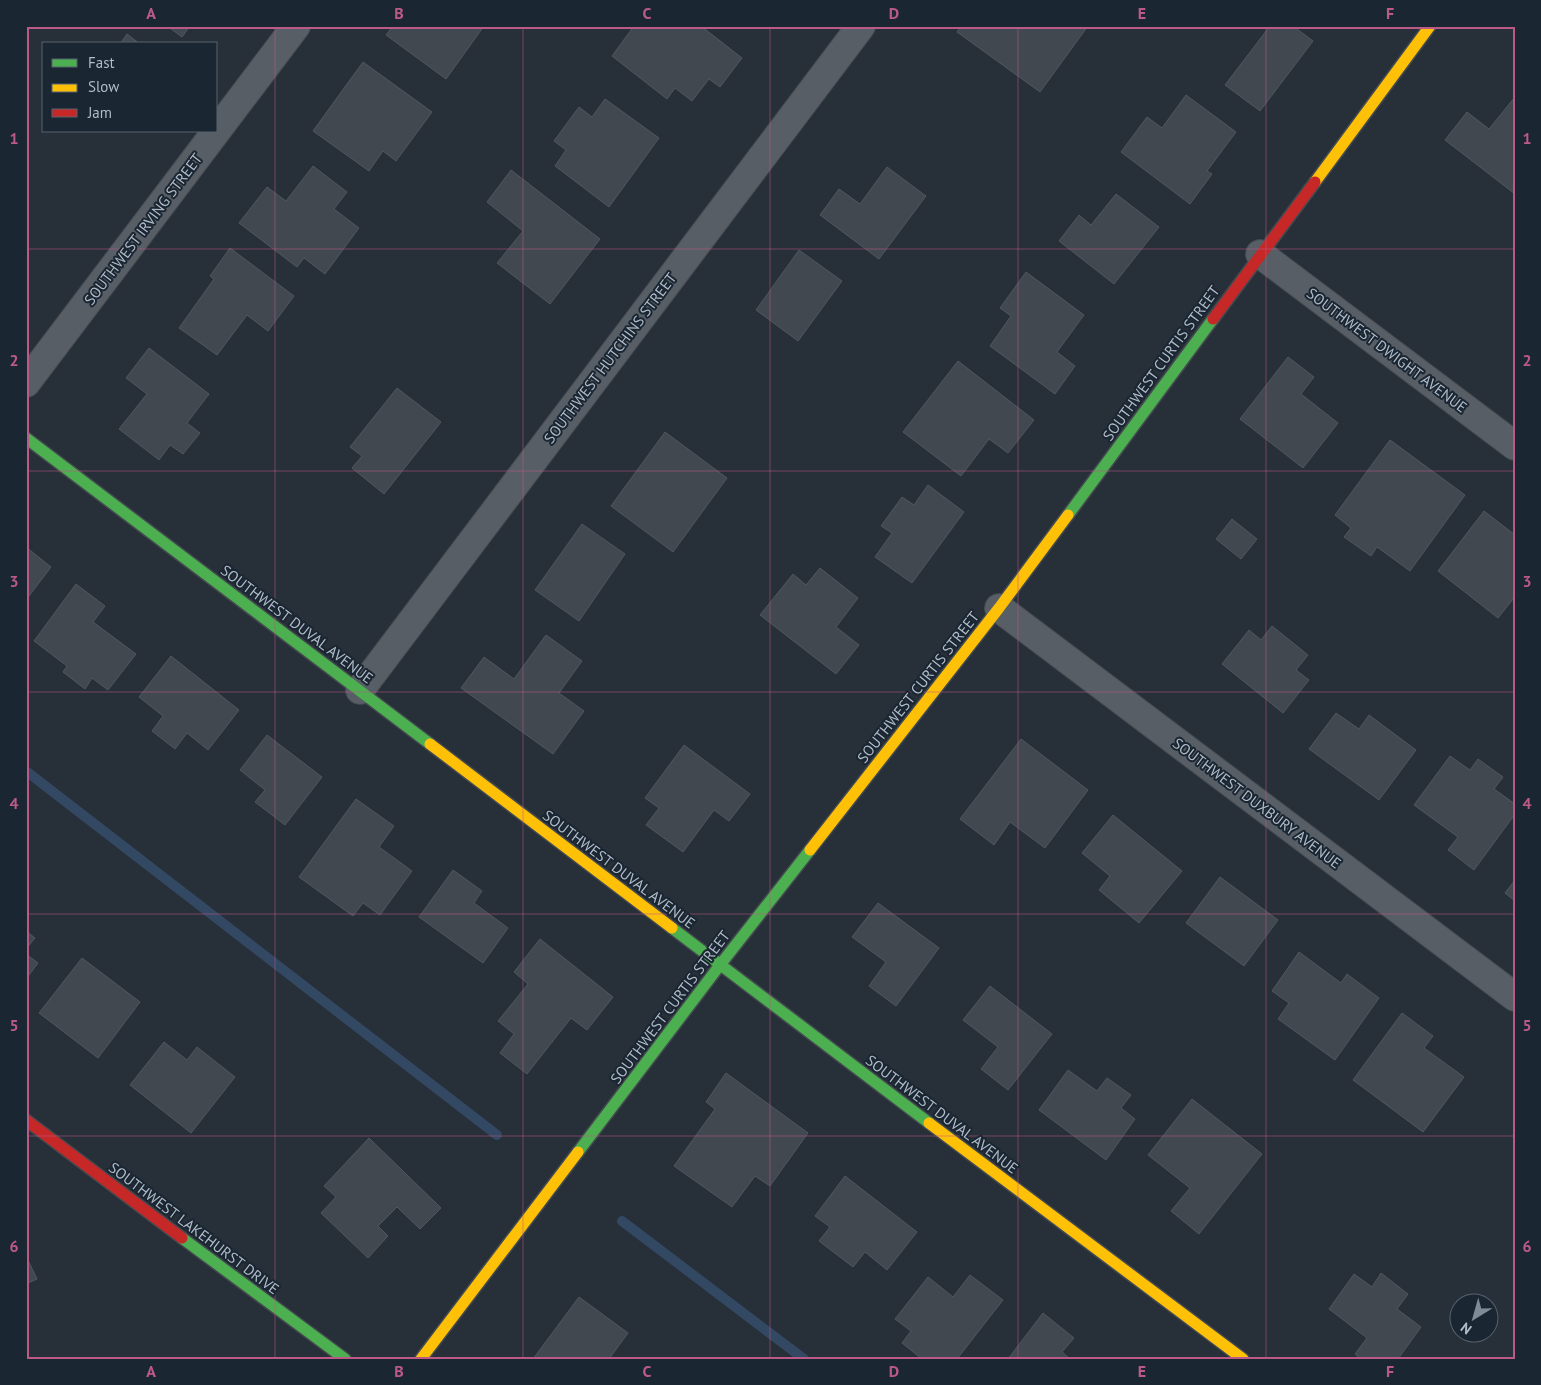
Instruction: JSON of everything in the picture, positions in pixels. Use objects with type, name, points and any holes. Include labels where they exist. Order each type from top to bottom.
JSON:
[{"type":"street","name":"SOUTHWEST IRVING STREET","points":[[218,129],[296,26]]},
{"type":"street","name":"SOUTHWEST HUTCHINS STREET","points":[[360,690],[861,26]]},
{"type":"street","name":"SOUTHWEST CURTIS STREET","points":[[421,1359],[720,966],[999,608],[1430,26]]},
{"type":"street","name":"SOUTHWEST IRVING STREET","points":[[26,383],[216,132]]},
{"type":"street","name":"SOUTHWEST DWIGHT AVENUE","points":[[1260,254],[1515,446]]},
{"type":"street","name":"SOUTHWEST DUVAL AVENUE","points":[[26,438],[360,690],[720,966],[1243,1359]]},
{"type":"street","name":"SOUTHWEST DUXBURY AVENUE","points":[[999,608],[1515,997]]},
{"type":"street","name":"SOUTHWEST LAKEHURST DRIVE","points":[[26,1120],[345,1359]]},
{"type":"building","points":[[167,26],[190,26],[182,37]]},
{"type":"building","points":[[393,26],[484,26],[446,79],[386,35]]},
{"type":"building","points":[[634,26],[701,26],[742,58],[720,87],[709,79],[692,101],[675,88],[667,99],[612,56]]},
{"type":"building","points":[[961,26],[1088,26],[1040,92],[957,32]]},
{"type":"building","points":[[1270,26],[1293,26],[1313,41],[1260,111],[1225,85]]},
{"type":"building","points":[[127,34],[137,42],[121,42]]},
{"type":"building","points":[[363,62],[432,112],[396,161],[383,151],[369,171],[313,131]]},
{"type":"building","points":[[1186,95],[1236,132],[1207,171],[1212,174],[1190,204],[1121,152],[1147,117],[1162,128]]},
{"type":"building","points":[[1515,97],[1515,194],[1445,140],[1467,112],[1489,129]]},
{"type":"building","points":[[605,99],[659,138],[609,207],[555,166],[566,150],[554,141],[579,107],[592,117]]},
{"type":"building","points":[[313,166],[347,192],[334,209],[359,228],[325,274],[304,258],[297,267],[239,223],[267,187],[286,201]]},
{"type":"building","points":[[887,167],[926,196],[879,259],[820,215],[839,189],[860,204]]},
{"type":"building","points":[[511,170],[600,239],[550,304],[497,263],[523,231],[487,202]]},
{"type":"building","points":[[1116,194],[1159,227],[1114,284],[1059,241],[1079,215],[1091,225]]},
{"type":"building","points":[[230,248],[294,296],[268,331],[247,315],[217,355],[179,328],[214,279],[210,276]]},
{"type":"building","points":[[799,250],[842,281],[798,341],[756,310]]},
{"type":"building","points":[[1026,272],[1084,315],[1057,352],[1075,366],[1055,394],[990,346],[1011,316],[1000,308]]},
{"type":"building","points":[[149,348],[209,394],[187,423],[200,433],[183,454],[170,445],[159,460],[119,429],[147,394],[126,378]]},
{"type":"building","points":[[1288,357],[1314,377],[1301,394],[1338,423],[1303,468],[1240,419]]},
{"type":"building","points":[[958,361],[1034,420],[1008,453],[989,439],[961,476],[903,432]]},
{"type":"building","points":[[397,388],[441,422],[384,494],[352,468],[362,456],[350,447]]},
{"type":"building","points":[[665,432],[727,478],[673,552],[611,506]]},
{"type":"building","points":[[1390,440],[1465,495],[1410,571],[1377,547],[1371,556],[1344,537],[1351,528],[1335,515]]},
{"type":"building","points":[[928,485],[964,512],[912,583],[875,557],[892,533],[881,526],[902,497],[914,505]]},
{"type":"building","points":[[1484,511],[1515,535],[1515,600],[1513,599],[1498,618],[1438,571]]},
{"type":"building","points":[[1232,519],[1257,539],[1241,559],[1216,539]]},
{"type":"building","points":[[582,524],[625,554],[579,621],[535,590]]},
{"type":"building","points":[[26,547],[51,567],[26,600]]},
{"type":"building","points":[[820,568],[858,598],[836,627],[859,645],[836,674],[760,615],[793,574],[806,585]]},
{"type":"building","points":[[76,584],[105,606],[93,622],[136,654],[108,690],[92,678],[85,689],[63,672],[67,666],[34,641]]},
{"type":"building","points":[[1272,626],[1308,655],[1296,670],[1309,680],[1283,713],[1222,664],[1249,630],[1261,640]]},
{"type":"building","points":[[546,635],[582,661],[559,693],[584,711],[553,754],[461,688],[484,657],[514,679]]},
{"type":"building","points":[[171,656],[239,710],[208,750],[187,733],[175,749],[152,731],[163,716],[139,697]]},
{"type":"building","points":[[1336,713],[1359,729],[1369,715],[1416,750],[1379,800],[1309,749]]},
{"type":"building","points":[[267,735],[322,777],[285,825],[255,802],[265,790],[240,770]]},
{"type":"building","points":[[1021,739],[1088,790],[1045,848],[1010,822],[994,845],[960,819]]},
{"type":"building","points":[[684,745],[750,794],[729,821],[714,810],[683,852],[646,825],[659,808],[645,798]]},
{"type":"building","points":[[1450,756],[1470,770],[1478,759],[1503,777],[1494,789],[1515,804],[1515,814],[1474,870],[1448,850],[1458,837],[1414,805]]},
{"type":"building","points":[[356,799],[394,826],[379,847],[412,871],[380,915],[363,903],[353,916],[299,877]]},
{"type":"building","points":[[1113,815],[1182,871],[1139,923],[1099,890],[1110,876],[1082,853]]},
{"type":"building","points":[[453,870],[482,891],[474,903],[508,928],[483,963],[419,917]]},
{"type":"building","points":[[1220,877],[1278,920],[1244,966],[1186,923]]},
{"type":"building","points":[[1515,880],[1515,901],[1505,893]]},
{"type":"building","points":[[878,903],[939,948],[896,1006],[869,986],[886,962],[852,937]]},
{"type":"building","points":[[26,931],[35,938],[26,949]]},
{"type":"building","points":[[540,939],[613,997],[587,1030],[571,1018],[527,1074],[500,1053],[514,1034],[498,1021],[528,984],[514,972]]},
{"type":"building","points":[[1299,952],[1341,983],[1347,974],[1379,998],[1335,1060],[1278,1019],[1289,1003],[1272,991]]},
{"type":"building","points":[[26,954],[38,963],[26,979]]},
{"type":"building","points":[[82,958],[140,1002],[98,1058],[39,1013]]},
{"type":"building","points":[[990,986],[1052,1034],[1008,1090],[981,1069],[998,1047],[963,1020]]},
{"type":"building","points":[[1402,1013],[1433,1036],[1424,1048],[1464,1077],[1423,1132],[1353,1080]]},
{"type":"building","points":[[164,1042],[187,1060],[197,1047],[235,1077],[191,1133],[130,1085]]},
{"type":"building","points":[[1068,1070],[1097,1091],[1107,1078],[1131,1095],[1121,1108],[1135,1119],[1106,1160],[1039,1110]]},
{"type":"building","points":[[726,1073],[808,1133],[770,1186],[755,1176],[732,1207],[674,1166],[715,1109],[706,1102]]},
{"type":"building","points":[[1192,1099],[1262,1154],[1199,1234],[1171,1211],[1190,1188],[1148,1155]]},
{"type":"building","points":[[369,1138],[441,1208],[420,1229],[397,1207],[378,1226],[388,1236],[368,1258],[321,1213],[336,1197],[324,1186]]},
{"type":"building","points":[[845,1176],[917,1232],[887,1270],[865,1252],[853,1267],[819,1241],[830,1227],[815,1216]]},
{"type":"building","points":[[26,1256],[37,1279],[26,1284]]},
{"type":"building","points":[[1381,1273],[1408,1294],[1397,1309],[1421,1327],[1398,1359],[1361,1359],[1355,1354],[1367,1338],[1329,1309],[1354,1274],[1372,1287]]},
{"type":"building","points":[[970,1275],[1003,1300],[957,1359],[922,1359],[902,1343],[911,1331],[895,1319],[928,1277],[953,1297]]},
{"type":"building","points":[[579,1297],[628,1333],[609,1359],[533,1359]]},
{"type":"building","points":[[1043,1313],[1074,1338],[1062,1352],[1070,1359],[1008,1359]]},
{"type":"waterway","points":[[26,771],[497,1135]]},
{"type":"waterway","points":[[622,1221],[804,1359]]},
{"type":"traffic: fast","points":[[1068,515],[1213,319]]},
{"type":"traffic: fast","points":[[26,438],[430,744]]},
{"type":"traffic: fast","points":[[578,1152],[810,850]]},
{"type":"traffic: fast","points":[[672,928],[929,1123]]},
{"type":"traffic: fast","points":[[182,1238],[345,1359]]},
{"type":"traffic: slow","points":[[1315,182],[1430,26]]},
{"type":"traffic: slow","points":[[810,850],[999,608],[1068,515]]},
{"type":"traffic: slow","points":[[430,744],[672,928]]},
{"type":"traffic: slow","points":[[929,1123],[1243,1359]]},
{"type":"traffic: slow","points":[[421,1359],[578,1152]]},
{"type":"traffic: jam","points":[[1213,319],[1315,182]]},
{"type":"traffic: jam","points":[[26,1120],[182,1238]]}]
